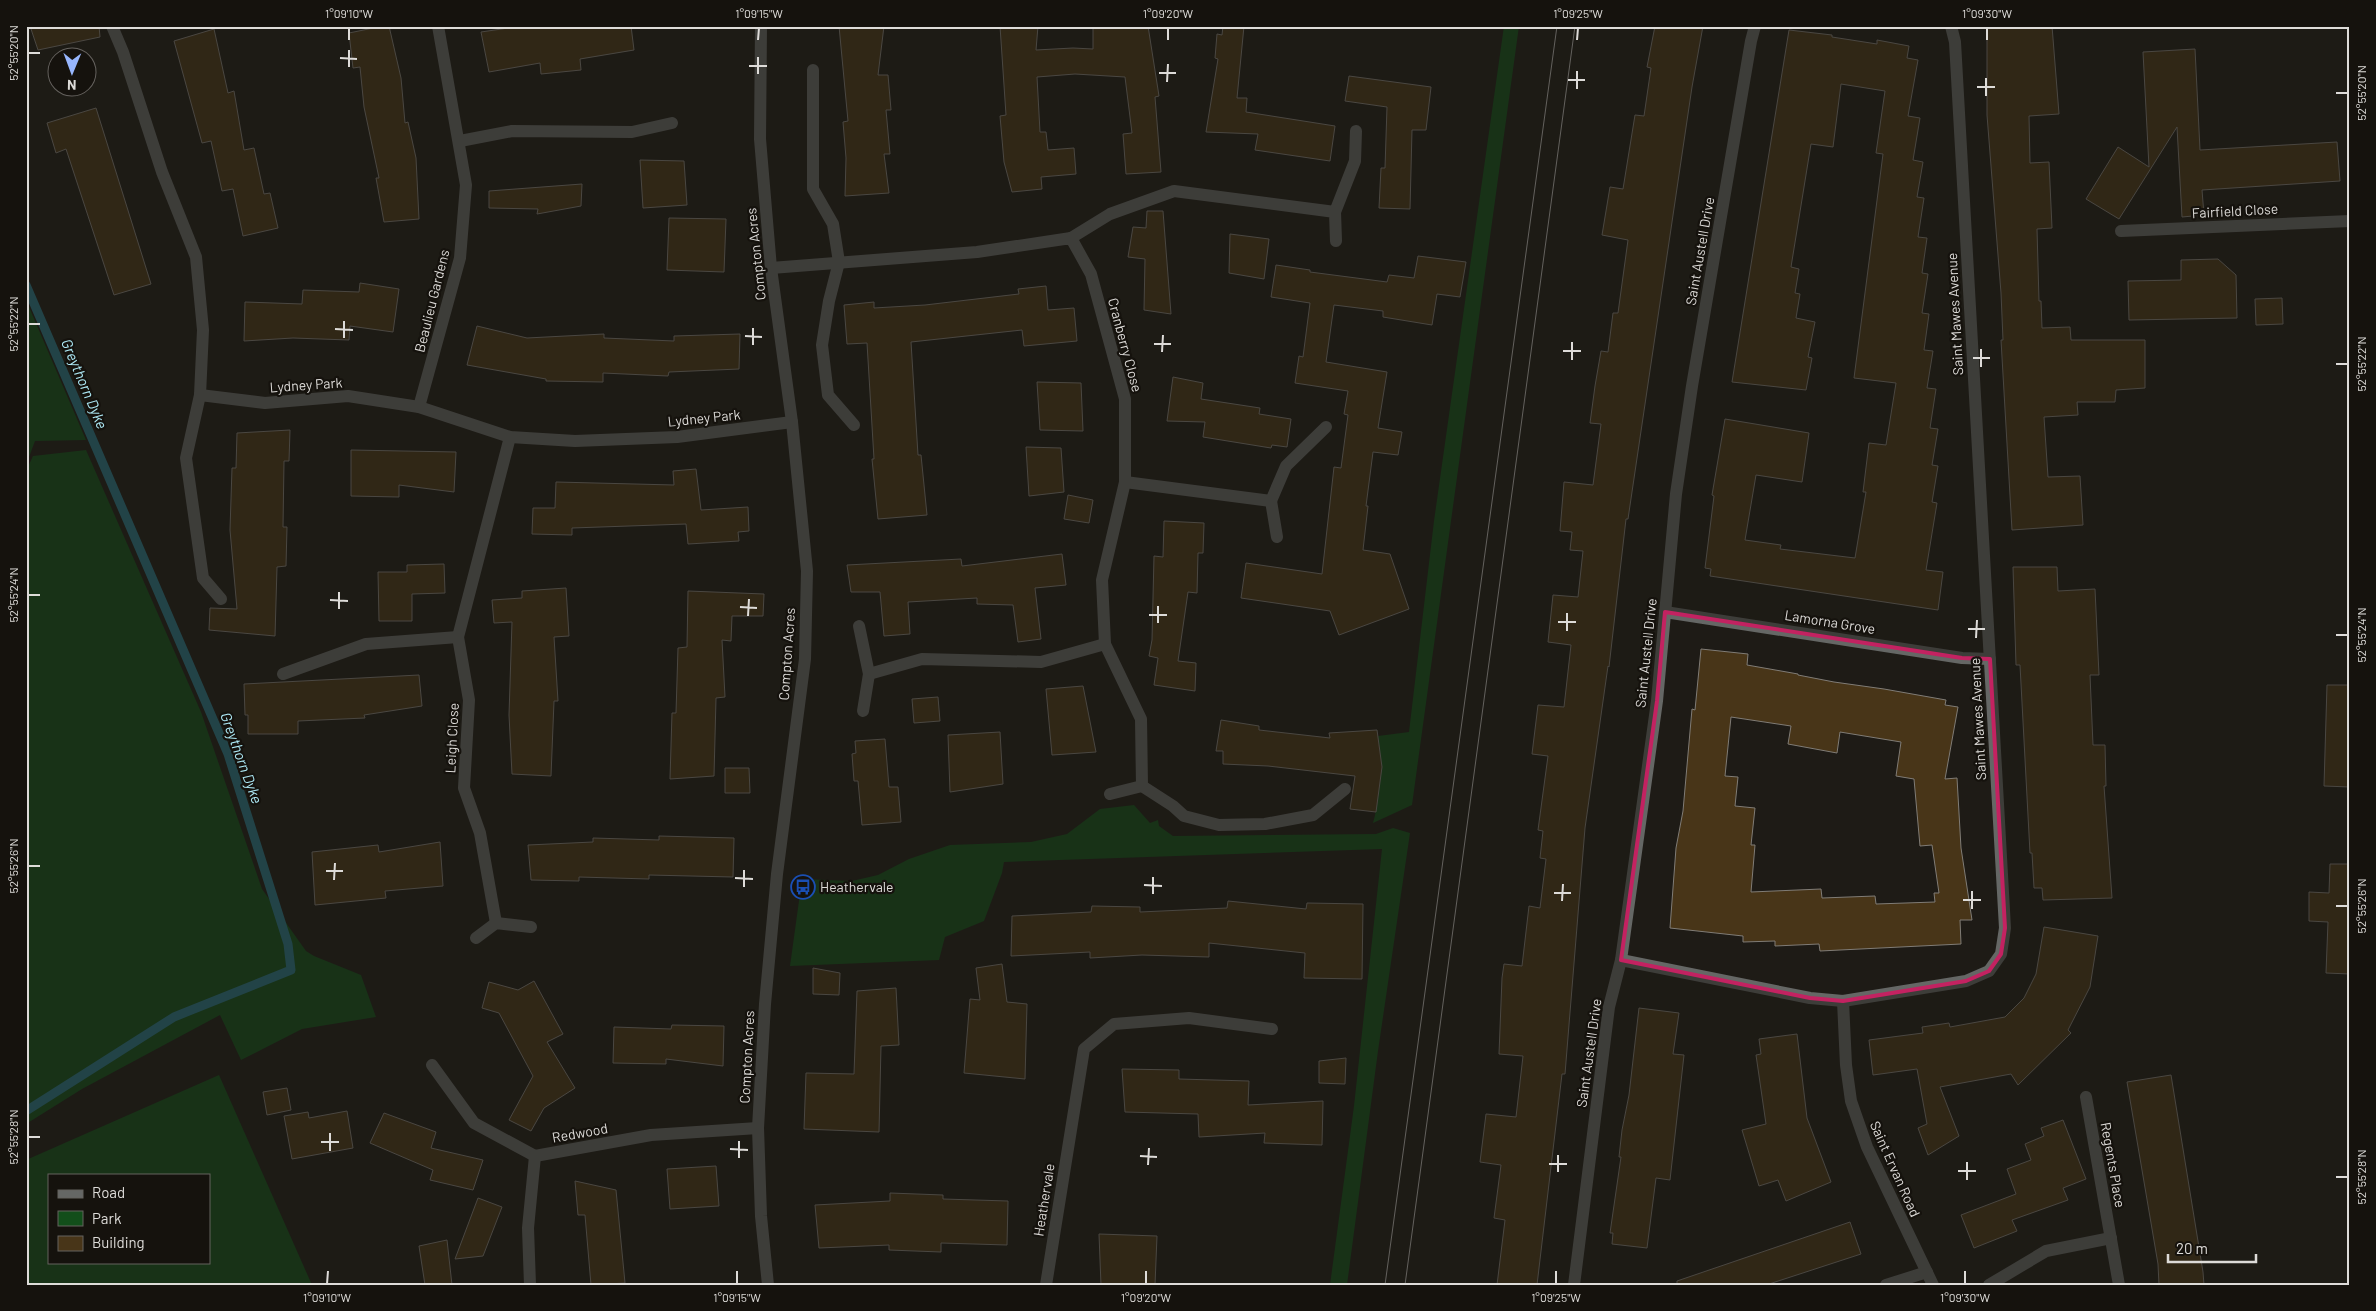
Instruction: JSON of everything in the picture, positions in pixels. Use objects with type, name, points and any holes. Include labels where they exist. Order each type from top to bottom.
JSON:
[{"type":"street","points":[[112,26],[123,52],[162,172],[196,257],[203,330],[200,395],[186,458],[204,578],[221,599]]},
{"type":"street","name":"Beaulieu Gardens","points":[[419,408],[460,258],[466,185],[460,141],[438,26]]},
{"type":"street","name":"Compton Acres","points":[[762,26],[760,139],[771,268],[792,422],[807,571],[805,659],[777,874],[765,1004],[758,1128],[761,1216],[768,1285]]},
{"type":"street","name":"Saint Austell Drive","points":[[1574,1285],[1609,1007],[1621,960],[1657,701],[1676,494],[1692,386],[1751,42],[1756,26]]},
{"type":"street","name":"Saint Mawes Avenue","points":[[1621,960],[1810,998],[1843,1001],[1966,981],[1989,971],[2002,954],[2005,928],[1955,42],[1951,26]]},
{"type":"street","points":[[813,70],[813,189],[834,224],[839,262],[829,301],[822,345],[828,395],[854,425]]},
{"type":"street","points":[[460,141],[512,130],[632,132],[672,123]]},
{"type":"street","points":[[1336,241],[1335,212],[1355,161],[1356,131]]},
{"type":"street","points":[[771,268],[977,252],[1071,238],[1110,214],[1174,191],[1335,212]]},
{"type":"street","name":"Fairfield Close","points":[[2121,231],[2350,221]]},
{"type":"street","name":"Cranberry Close","points":[[1071,238],[1091,274],[1125,399],[1125,482],[1102,580],[1105,644],[1141,719],[1142,786]]},
{"type":"street","name":"Lydney Park","points":[[200,395],[266,403],[348,396],[419,408],[510,437],[575,441],[677,437],[792,422]]},
{"type":"street","points":[[1277,537],[1271,501],[1286,466],[1326,427]]},
{"type":"street","name":"Leigh Close","points":[[496,923],[480,833],[464,788],[469,700],[458,637],[510,437]]},
{"type":"street","points":[[1125,482],[1271,501]]},
{"type":"street","name":"Lamorna Grove","points":[[1666,612],[1962,658],[1990,659]]},
{"type":"street","points":[[859,626],[869,674],[863,711]]},
{"type":"street","points":[[283,674],[366,644],[458,637]]},
{"type":"street","points":[[869,674],[922,659],[1041,662],[1105,644]]},
{"type":"street","points":[[1110,794],[1142,786],[1173,806],[1184,816],[1219,825],[1265,824],[1313,815],[1345,790]]},
{"type":"street","points":[[476,938],[496,923],[530,928]]},
{"type":"street","name":"Saint Ervan Road","points":[[1843,1001],[1846,1065],[1851,1101],[1867,1147],[1933,1285]]},
{"type":"street","name":"Heathervale","points":[[1046,1285],[1084,1049],[1114,1024],[1189,1018],[1272,1029]]},
{"type":"street","points":[[432,1065],[474,1123],[535,1156],[528,1228],[530,1285]]},
{"type":"street","name":"Regents Place","points":[[2086,1097],[2119,1285]]},
{"type":"street","name":"Redwood","points":[[535,1156],[651,1135],[758,1128]]},
{"type":"street","points":[[1989,1285],[2046,1251],[2111,1238]]},
{"type":"street","points":[[1886,1285],[1927,1272]]},
{"type":"highlighted area","points":[[1665,612],[1962,658],[1990,659],[2005,928],[2001,954],[1989,971],[1966,981],[1843,1001],[1810,998],[1621,960],[1657,701]]},
{"type":"green space","points":[[1504,26],[1519,26],[1412,805],[1373,823],[1378,802],[1380,780],[1378,736],[1409,732],[1434,521]]},
{"type":"green space","points":[[26,300],[86,440],[35,441],[26,465]]},
{"type":"green space","points":[[86,450],[201,712],[262,889],[306,951],[361,975],[376,1017],[302,1029],[241,1060],[220,1015],[82,1089],[26,1124],[26,471],[33,456]]},
{"type":"green space","points":[[1134,805],[1150,823],[1158,820],[1159,826],[1173,836],[1376,834],[1393,828],[1410,833],[1378,1051],[1347,1285],[1330,1285],[1354,1106],[1382,849],[1004,862],[1002,873],[984,921],[945,937],[939,960],[790,966],[802,879],[852,881],[878,875],[909,859],[950,845],[1031,842],[1067,834],[1100,809]]},
{"type":"green space","points":[[219,1075],[312,1285],[26,1285],[26,1160]]},
{"type":"building","points":[[30,26],[99,26],[100,37],[38,50]]},
{"type":"building","points":[[389,26],[401,78],[405,123],[408,122],[416,158],[419,219],[384,222],[376,178],[379,178],[364,107],[360,67],[353,68],[349,33]]},
{"type":"building","points":[[522,26],[631,26],[634,50],[580,59],[581,70],[541,74],[540,63],[489,72],[481,32]]},
{"type":"building","points":[[839,26],[884,26],[878,75],[888,75],[891,110],[886,110],[890,154],[884,154],[889,193],[845,196],[846,158],[843,122],[848,121]]},
{"type":"building","points":[[1000,26],[1038,26],[1036,50],[1093,49],[1093,26],[1148,26],[1159,96],[1155,97],[1161,172],[1126,174],[1123,134],[1132,133],[1125,77],[1075,74],[1037,77],[1040,132],[1046,132],[1048,150],[1074,148],[1076,174],[1041,177],[1042,189],[1012,192],[1004,162],[1000,116],[1006,115]]},
{"type":"building","points":[[1223,26],[1244,26],[1237,98],[1247,98],[1246,112],[1335,126],[1330,161],[1255,150],[1258,134],[1206,132],[1218,59],[1215,58],[1217,34],[1222,35]]},
{"type":"building","points":[[1655,26],[1703,26],[1692,87],[1628,519],[1626,519],[1609,667],[1585,828],[1565,1074],[1562,1074],[1537,1285],[1497,1285],[1505,1220],[1494,1218],[1501,1165],[1480,1162],[1486,1114],[1516,1117],[1523,1056],[1499,1054],[1502,978],[1504,964],[1522,966],[1529,906],[1540,908],[1546,859],[1540,858],[1543,831],[1538,830],[1548,756],[1532,754],[1538,705],[1564,707],[1571,645],[1548,642],[1553,595],[1578,597],[1583,551],[1570,550],[1572,532],[1560,531],[1564,482],[1593,485],[1601,424],[1590,423],[1595,386],[1601,351],[1608,352],[1613,313],[1618,313],[1628,240],[1602,235],[1610,187],[1623,189],[1635,115],[1644,116],[1651,68],[1647,67]]},
{"type":"building","points":[[1987,26],[2052,26],[2059,114],[2029,116],[2030,163],[2049,162],[2052,228],[2037,229],[2039,301],[2041,301],[2042,328],[2070,327],[2071,340],[2145,340],[2145,388],[2116,390],[2115,402],[2077,402],[2078,415],[2044,417],[2048,477],[2080,476],[2083,525],[2012,530],[2001,340],[2003,340],[2001,293],[1987,115]]},
{"type":"building","points":[[214,29],[228,93],[234,91],[244,150],[254,148],[264,194],[270,193],[278,228],[243,236],[233,189],[222,191],[211,141],[202,143],[174,41]]},
{"type":"building","points":[[1789,30],[1832,35],[1832,37],[1877,44],[1877,40],[1909,46],[1907,58],[1918,60],[1908,116],[1920,118],[1913,160],[1923,162],[1917,197],[1924,198],[1918,237],[1927,238],[1922,273],[1928,274],[1922,313],[1929,314],[1924,350],[1933,351],[1927,388],[1936,389],[1930,428],[1938,429],[1932,465],[1938,466],[1932,502],[1937,503],[1926,570],[1943,572],[1938,610],[1710,576],[1711,569],[1705,568],[1714,496],[1712,495],[1725,419],[1809,433],[1802,482],[1756,475],[1745,540],[1781,545],[1780,549],[1855,558],[1866,492],[1863,492],[1869,443],[1886,445],[1896,383],[1854,378],[1883,154],[1876,153],[1885,91],[1841,84],[1833,147],[1811,144],[1791,267],[1799,269],[1795,293],[1800,294],[1796,318],[1815,322],[1808,357],[1812,358],[1806,390],[1732,382]]},
{"type":"building","points":[[2195,49],[2200,150],[2337,142],[2340,181],[2202,190],[2204,215],[2182,217],[2177,127],[2119,219],[2086,199],[2118,147],[2149,167],[2143,52]]},
{"type":"building","points":[[1349,76],[1431,87],[1426,130],[1412,130],[1410,209],[1379,208],[1381,168],[1385,168],[1387,107],[1345,101]]},
{"type":"building","points":[[96,108],[151,284],[114,295],[66,149],[56,153],[47,123]]},
{"type":"building","points":[[640,160],[684,161],[687,205],[643,208]]},
{"type":"building","points":[[582,184],[581,206],[537,214],[538,209],[489,208],[489,191]]},
{"type":"building","points":[[1147,211],[1163,211],[1171,314],[1144,310],[1145,259],[1128,257],[1133,227],[1146,228]]},
{"type":"building","points":[[669,218],[726,219],[724,272],[667,270]]},
{"type":"building","points":[[1230,234],[1269,239],[1264,279],[1229,273]]},
{"type":"building","points":[[1418,256],[1466,262],[1460,297],[1437,294],[1432,325],[1383,317],[1383,311],[1334,305],[1326,362],[1387,372],[1378,428],[1402,432],[1398,455],[1373,452],[1363,550],[1390,554],[1409,609],[1339,635],[1330,611],[1241,598],[1246,563],[1322,574],[1334,467],[1341,468],[1348,415],[1344,414],[1348,391],[1295,383],[1299,356],[1303,357],[1310,303],[1271,297],[1276,265],[1310,270],[1310,272],[1387,282],[1389,275],[1414,278]]},
{"type":"building","points":[[2218,259],[2236,275],[2237,318],[2129,320],[2128,281],[2181,280],[2181,260]]},
{"type":"building","points":[[360,283],[399,289],[393,332],[350,326],[349,340],[293,338],[244,341],[245,302],[302,304],[303,290],[359,292]]},
{"type":"building","points":[[1046,286],[1048,310],[1074,308],[1077,341],[1024,346],[1022,330],[911,342],[918,455],[921,455],[927,515],[878,519],[872,459],[874,459],[867,343],[847,344],[844,305],[874,302],[874,308],[925,305],[1019,294],[1018,289]]},
{"type":"building","points":[[2282,298],[2283,324],[2256,325],[2255,299]]},
{"type":"building","points":[[477,326],[527,338],[604,334],[604,338],[674,341],[674,336],[740,334],[739,369],[669,372],[668,376],[603,373],[603,382],[546,381],[546,379],[467,365]]},
{"type":"building","points":[[1173,377],[1203,383],[1201,399],[1260,408],[1259,414],[1291,419],[1287,447],[1272,445],[1271,448],[1203,437],[1205,422],[1167,421]]},
{"type":"building","points":[[1037,382],[1081,383],[1083,431],[1040,430]]},
{"type":"building","points":[[290,430],[289,461],[284,461],[283,527],[287,527],[286,566],[277,567],[275,636],[209,630],[210,608],[237,609],[230,530],[232,468],[236,468],[237,433]]},
{"type":"building","points":[[1026,447],[1061,448],[1064,492],[1029,496]]},
{"type":"building","points":[[351,450],[456,452],[454,492],[399,485],[399,497],[351,496]]},
{"type":"building","points":[[696,469],[701,510],[748,507],[749,531],[738,532],[739,541],[688,544],[686,524],[572,528],[572,535],[532,534],[533,508],[555,508],[556,482],[674,485],[673,471]]},
{"type":"building","points":[[1068,495],[1093,500],[1089,523],[1064,519]]},
{"type":"building","points":[[1164,521],[1204,523],[1203,553],[1198,553],[1197,593],[1188,592],[1178,661],[1196,663],[1195,691],[1154,685],[1158,658],[1149,656],[1152,640],[1154,556],[1163,557]]},
{"type":"building","points":[[1062,554],[1066,585],[1035,588],[1041,639],[1018,642],[1013,605],[977,604],[977,598],[908,602],[910,634],[884,636],[880,592],[851,592],[847,565],[961,559],[962,566]]},
{"type":"building","points":[[444,564],[445,593],[412,594],[412,621],[379,621],[378,572],[407,572],[407,565]]},
{"type":"building","points":[[2013,567],[2057,567],[2058,591],[2095,589],[2099,675],[2090,675],[2093,745],[2105,745],[2106,786],[2104,786],[2112,898],[2043,900],[2042,888],[2034,888],[2032,853],[2030,853],[2020,665],[2016,665]]},
{"type":"building","points":[[566,588],[569,636],[554,637],[558,701],[554,701],[551,776],[512,774],[509,715],[512,622],[494,623],[492,600],[522,598],[522,591]]},
{"type":"building","points":[[688,591],[764,594],[763,616],[732,616],[731,641],[722,640],[725,697],[716,698],[714,776],[670,779],[672,713],[676,713],[678,648],[687,647]]},
{"type":"building","points":[[1701,649],[1748,654],[1747,665],[1834,682],[1946,700],[1945,705],[1958,707],[1945,779],[1957,778],[1961,848],[1972,920],[1960,920],[1961,944],[1820,951],[1819,944],[1775,946],[1775,941],[1743,942],[1743,936],[1670,928],[1676,848],[1683,811],[1692,709],[1695,710]],"holes":[[[1731,717],[1791,726],[1788,744],[1837,753],[1840,732],[1901,742],[1896,776],[1914,779],[1920,846],[1932,845],[1939,893],[1934,893],[1935,902],[1876,904],[1875,896],[1822,898],[1821,889],[1751,892],[1755,845],[1751,845],[1755,808],[1735,806],[1738,777],[1725,776]]]},
{"type":"building","points":[[419,675],[422,706],[364,715],[365,718],[298,721],[298,734],[248,734],[248,715],[245,715],[244,684]]},
{"type":"building","points":[[2327,685],[2350,685],[2350,787],[2324,786]]},
{"type":"building","points":[[1083,686],[1096,752],[1052,755],[1046,689]]},
{"type":"building","points":[[938,697],[940,721],[914,723],[912,699]]},
{"type":"building","points":[[1221,720],[1259,726],[1259,730],[1330,738],[1329,733],[1377,730],[1382,767],[1376,812],[1350,809],[1355,776],[1268,766],[1223,764],[1223,751],[1216,751]]},
{"type":"building","points":[[1000,732],[1003,784],[950,792],[948,735]]},
{"type":"building","points":[[885,739],[889,787],[898,787],[901,822],[862,825],[858,781],[854,781],[852,754],[856,753],[855,741]]},
{"type":"building","points":[[725,768],[749,768],[750,793],[725,793]]},
{"type":"building","points":[[659,836],[734,838],[733,877],[649,875],[649,879],[579,877],[579,881],[531,880],[528,845],[593,842],[593,838],[659,840]]},
{"type":"building","points":[[440,842],[443,886],[385,891],[386,898],[315,905],[312,852],[378,845],[379,852]]},
{"type":"building","points":[[2330,864],[2350,864],[2350,974],[2326,973],[2328,922],[2309,921],[2309,892],[2329,893]]},
{"type":"building","points":[[1228,901],[1306,909],[1307,903],[1363,904],[1362,979],[1304,978],[1305,953],[1209,943],[1209,957],[1142,955],[1090,958],[1090,952],[1011,956],[1012,916],[1091,912],[1092,906],[1140,907],[1140,912],[1227,908]]},
{"type":"building","points":[[2044,927],[2098,936],[2090,987],[2068,1030],[2071,1033],[2018,1085],[2011,1074],[1940,1087],[1959,1136],[1928,1155],[1918,1128],[1927,1124],[1917,1069],[1873,1075],[1869,1040],[1923,1033],[1922,1027],[1949,1023],[1950,1027],[2005,1017],[2024,998],[2036,974]]},
{"type":"building","points":[[1002,964],[1007,1002],[1027,1004],[1025,1079],[964,1073],[970,999],[980,1000],[976,968]]},
{"type":"building","points":[[813,968],[840,973],[839,995],[813,994]]},
{"type":"building","points":[[534,981],[563,1034],[547,1042],[575,1088],[544,1108],[531,1131],[509,1120],[533,1076],[499,1013],[482,1008],[489,982],[518,990]]},
{"type":"building","points":[[896,988],[899,1045],[881,1046],[879,1132],[804,1129],[806,1073],[854,1074],[857,991]]},
{"type":"building","points":[[1639,1008],[1679,1013],[1673,1054],[1684,1055],[1670,1180],[1656,1178],[1647,1248],[1612,1244],[1613,1233],[1610,1233]]},
{"type":"building","points":[[672,1025],[724,1026],[723,1066],[666,1059],[666,1064],[613,1063],[614,1027],[671,1029]]},
{"type":"building","points":[[1797,1034],[1807,1118],[1831,1182],[1786,1201],[1778,1180],[1759,1186],[1742,1130],[1766,1124],[1756,1055],[1761,1054],[1759,1039]]},
{"type":"building","points":[[1346,1058],[1345,1084],[1319,1083],[1319,1061]]},
{"type":"building","points":[[1122,1069],[1179,1070],[1179,1079],[1249,1081],[1248,1105],[1323,1101],[1322,1145],[1264,1143],[1265,1133],[1199,1137],[1198,1114],[1125,1112]]},
{"type":"building","points":[[2171,1075],[2204,1285],[2159,1285],[2158,1264],[2127,1082]]},
{"type":"building","points":[[287,1088],[291,1110],[267,1115],[263,1092]]},
{"type":"building","points":[[347,1111],[353,1148],[292,1159],[284,1116],[308,1112],[309,1118]]},
{"type":"building","points":[[384,1113],[436,1132],[431,1148],[483,1160],[473,1190],[430,1180],[433,1170],[370,1143]]},
{"type":"building","points":[[2063,1120],[2086,1179],[2063,1188],[2068,1200],[2012,1220],[2017,1231],[1974,1248],[1961,1215],[2016,1194],[2007,1169],[2031,1160],[2025,1144],[2044,1136],[2041,1128]]},
{"type":"building","points":[[716,1166],[719,1206],[670,1209],[667,1169]]},
{"type":"building","points":[[575,1181],[616,1190],[625,1283],[591,1285],[585,1215],[578,1215]]},
{"type":"building","points":[[890,1193],[943,1195],[943,1199],[1008,1201],[1007,1245],[941,1243],[941,1252],[889,1250],[889,1245],[819,1248],[815,1205],[890,1201]]},
{"type":"building","points":[[478,1198],[502,1207],[483,1256],[455,1259]]},
{"type":"building","points":[[1850,1222],[1861,1254],[1766,1285],[1677,1285],[1677,1281]]},
{"type":"building","points":[[1099,1234],[1157,1236],[1155,1285],[1101,1285]]},
{"type":"building","points":[[447,1240],[452,1285],[425,1285],[419,1246]]},
{"type":"waterway","name":"Greythorn Dyke","points":[[26,285],[228,754],[288,944],[291,970],[174,1017],[26,1111]]},
{"type":"tram line","points":[[1385,1285],[1557,26]]},
{"type":"tram line","points":[[1405,1285],[1575,26]]},
{"type":"place","name":"Heathervale","points":[[803,887]]}]
